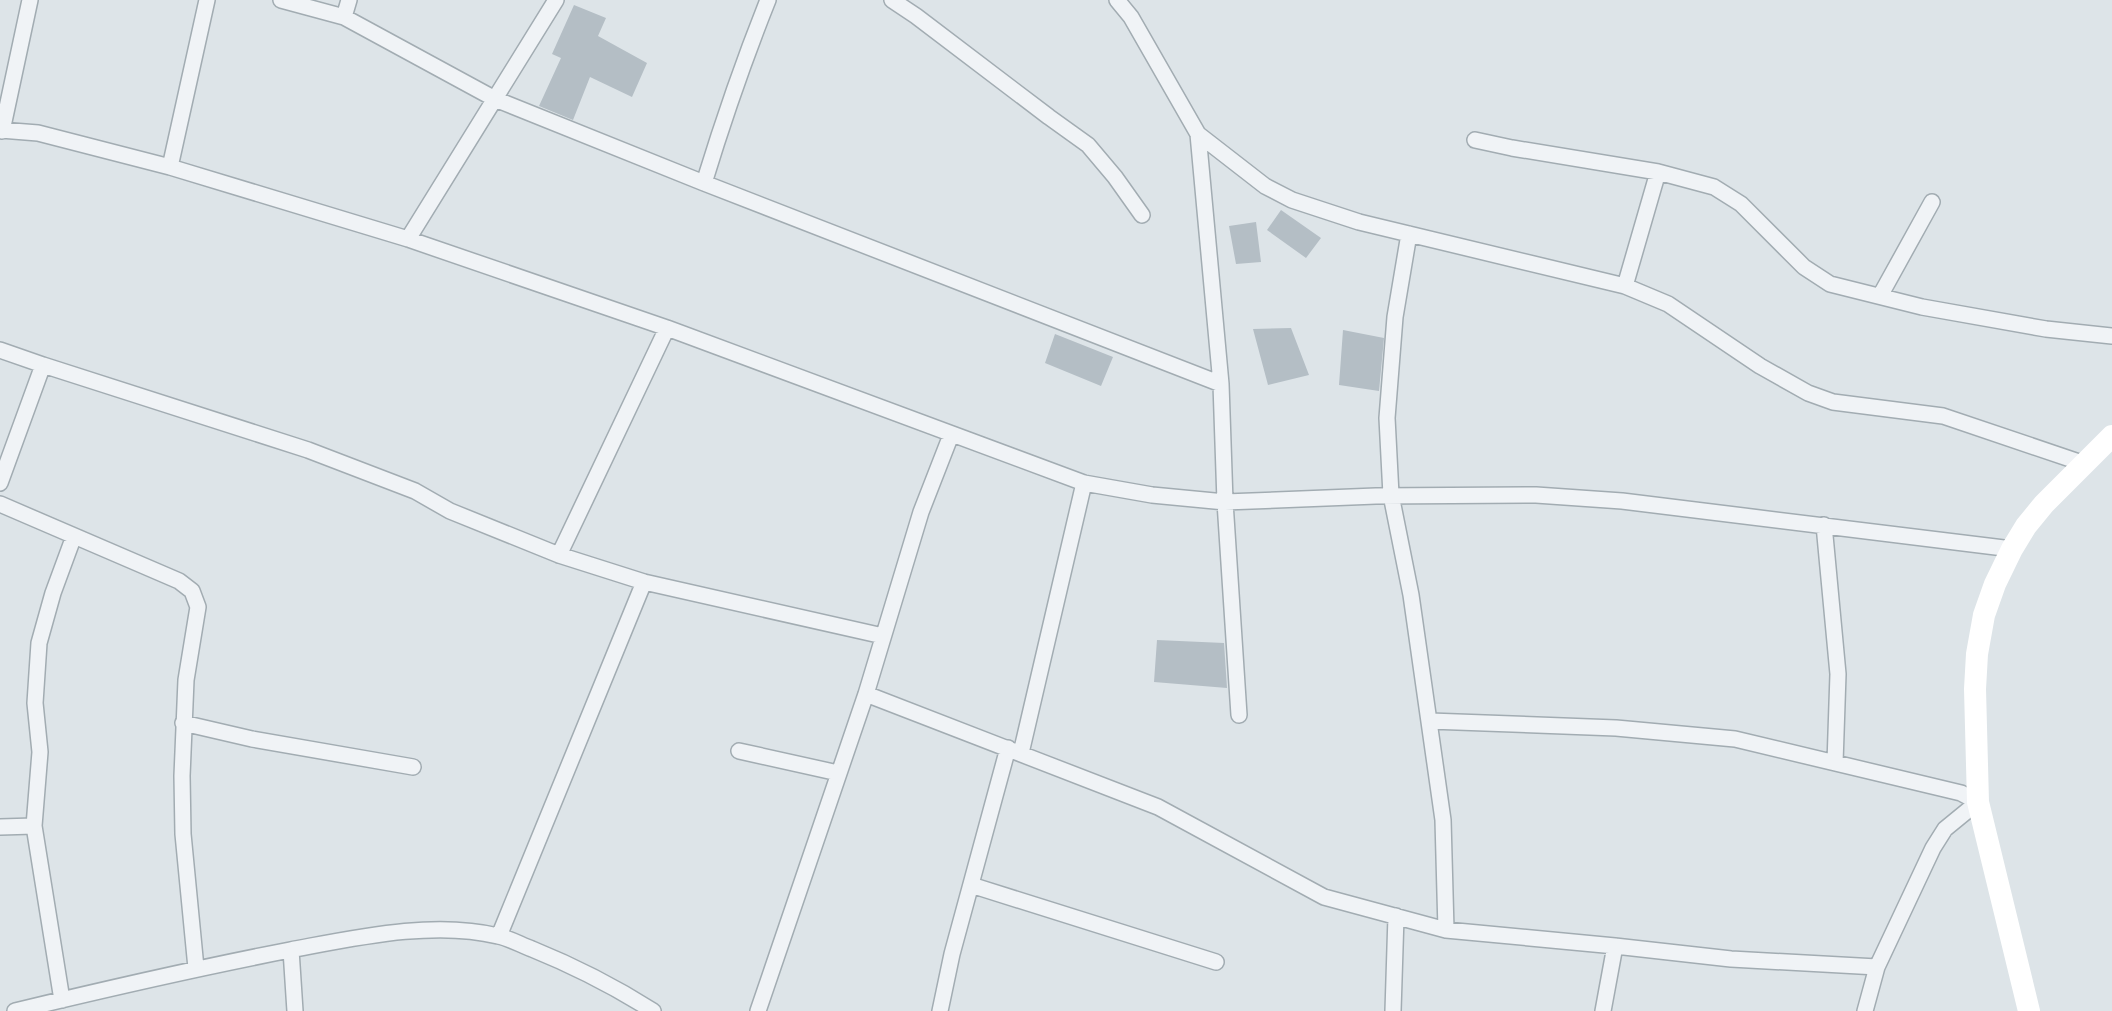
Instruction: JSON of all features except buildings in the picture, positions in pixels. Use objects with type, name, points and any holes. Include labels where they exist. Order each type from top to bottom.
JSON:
[{"type":"street","points":[[30,0],[1,130],[38,133],[170,166],[408,239],[667,328],[1084,483],[1152,495],[1225,502],[1391,495],[1536,495],[1612,500],[2012,549]]},
{"type":"street","points":[[170,166],[207,0]]},
{"type":"street","points":[[281,0],[344,18],[495,99],[704,183],[1221,384]]},
{"type":"street","points":[[344,18],[349,0]]},
{"type":"street","points":[[408,239],[556,0]]},
{"type":"street","points":[[704,183],[729,103],[768,0]]},
{"type":"street","points":[[892,0],[1088,145],[1115,177],[1142,215]]},
{"type":"street","points":[[1117,0],[1131,16],[1198,134],[1266,186],[1292,200],[1359,222],[1625,286],[1668,304],[1760,366],[1808,393],[1833,402],[1943,416],[2085,464]]},
{"type":"street","points":[[1198,134],[1221,384],[1225,502],[1239,715]]},
{"type":"street","points":[[1475,140],[1658,172],[1714,187],[1741,204],[1804,267],[1830,284],[1922,307],[2046,329],[2112,336]]},
{"type":"street","points":[[1625,286],[1658,172]]},
{"type":"street","points":[[1880,296],[1932,202]]},
{"type":"street","points":[[1409,234],[1395,317],[1387,409],[1391,495],[1411,595],[1443,820],[1446,930]]},
{"type":"street","points":[[559,555],[667,328]]},
{"type":"street","points":[[0,350],[308,450],[415,491],[450,511],[559,555],[644,582],[883,636]]},
{"type":"street","points":[[0,483],[43,365]]},
{"type":"street","points":[[758,1011],[866,694],[921,512],[951,435]]},
{"type":"street","points":[[2029,1011],[1978,802],[1975,689],[1977,654],[1984,615],[1995,584],[2026,526],[2044,504],[2112,436]]},
{"type":"street","points":[[940,1011],[952,954],[971,885],[1015,750],[1084,483]]},
{"type":"street","points":[[0,504],[180,581],[192,591],[198,607],[183,723],[183,834],[196,968]]},
{"type":"street","points":[[1824,525],[1838,674],[1834,763]]},
{"type":"street","points":[[62,1000],[34,826],[40,752],[35,703],[39,643],[53,593],[74,536]]},
{"type":"street","points":[[499,936],[644,582]]},
{"type":"street","points":[[866,694],[1158,807],[1324,897],[1446,930],[1731,959],[1877,967]]},
{"type":"street","points":[[1430,721],[1616,728],[1735,739],[1961,793],[1978,802]]},
{"type":"street","points":[[183,723],[252,739],[413,767]]},
{"type":"street","points":[[739,751],[838,773]]},
{"type":"street","points":[[1865,1011],[1877,967],[1933,848],[1945,829],[1978,802]]},
{"type":"street","points":[[0,827],[34,826]]},
{"type":"street","points":[[971,885],[1216,962]]},
{"type":"street","points":[[1394,1011],[1396,916]]},
{"type":"street","points":[[15,1011],[196,968],[291,950],[401,933],[452,930],[499,936],[563,961],[653,1011]]},
{"type":"street","points":[[1604,1011],[1615,946]]},
{"type":"street","points":[[291,950],[295,1011]]}]
